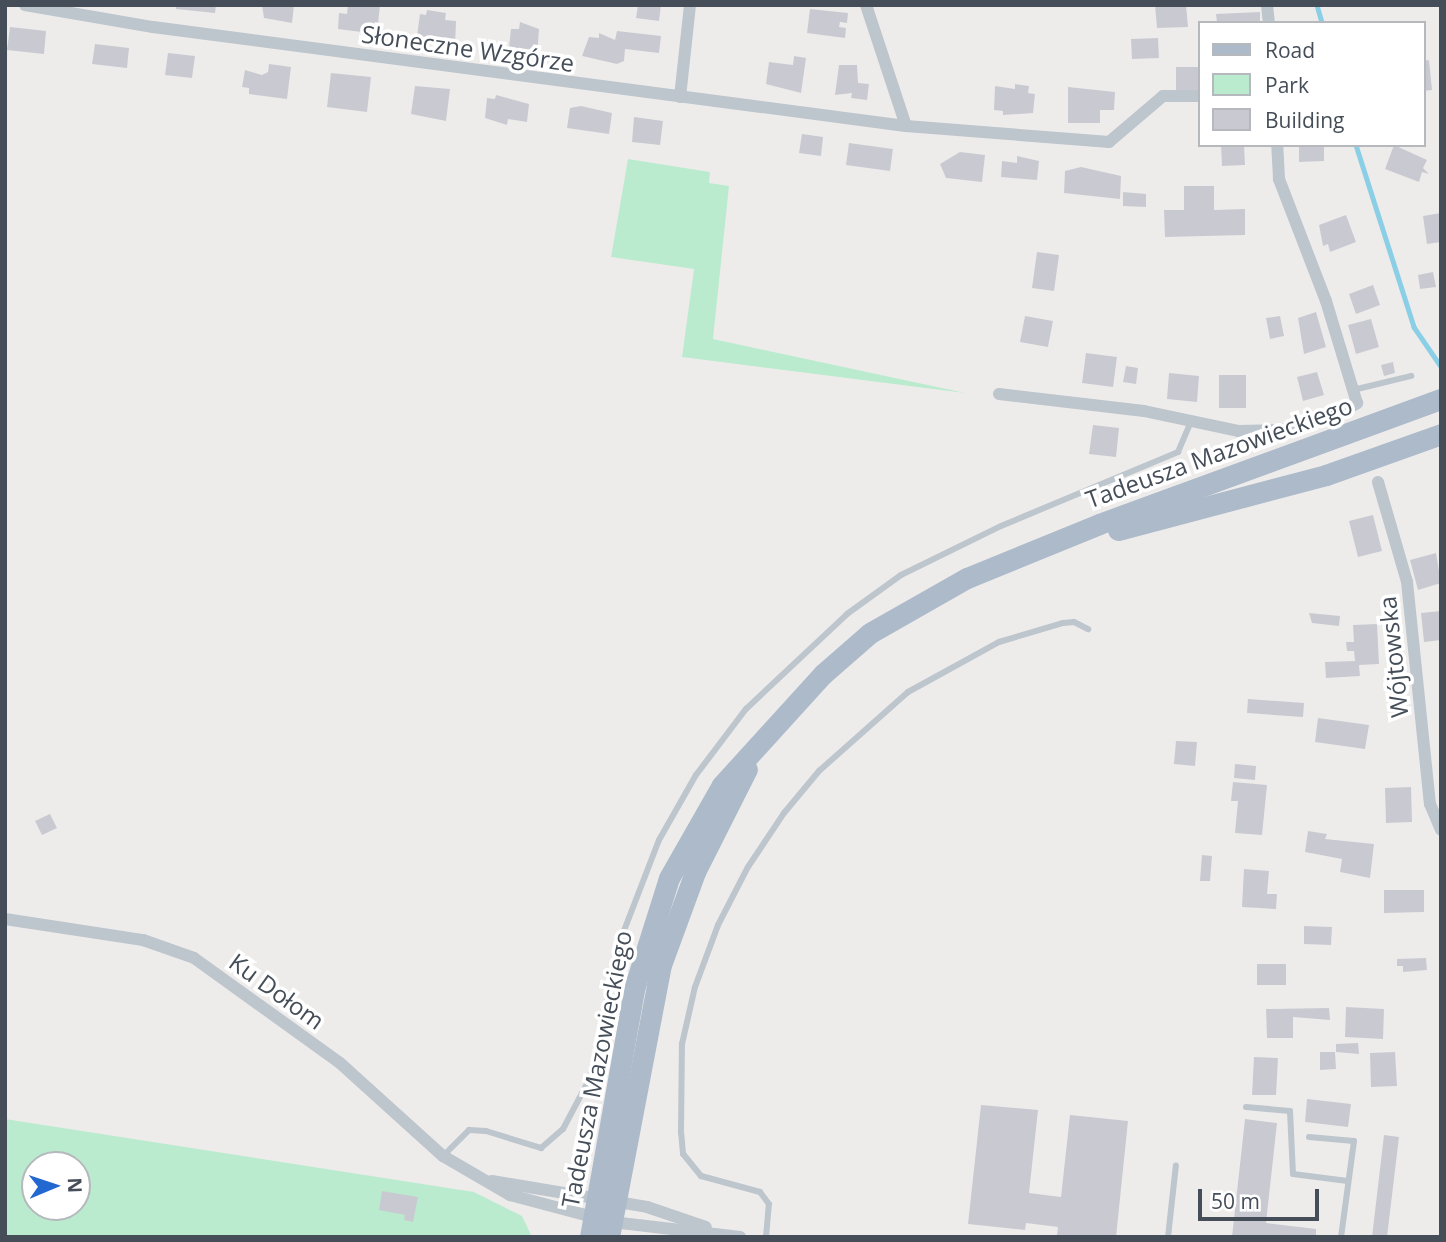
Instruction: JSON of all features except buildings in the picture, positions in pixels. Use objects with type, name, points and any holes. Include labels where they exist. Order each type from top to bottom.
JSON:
[{"type":"main road","name":"Tadeusza Mazowieckiego","points":[[601,1229],[634,989],[655,914],[703,815],[765,735],[870,633],[918,602],[1016,559],[1441,399]]},
{"type":"main road","name":"Tadeusza Mazowieckiego","points":[[1016,559],[1326,475],[1441,434]]},
{"type":"street","name":"Słoneczne Wzgórze","points":[[25,5],[153,27],[906,126],[1109,142],[1163,96],[1198,96]]},
{"type":"street","points":[[680,97],[690,5]]},
{"type":"street","points":[[866,5],[906,126]]},
{"type":"street","points":[[999,394],[1141,410],[1238,431],[1281,430],[1340,413],[1355,397],[1325,301],[1279,180],[1277,147]]},
{"type":"street","name":"Wójtowska","points":[[1378,482],[1406,582],[1430,804],[1441,830]]},
{"type":"street","name":"Ku Dołom","points":[[5,919],[143,940],[194,958],[340,1063],[443,1156],[484,1180],[535,1203],[601,1229],[734,1236]]},
{"type":"street","name":"Ku Dołom","points":[[484,1180],[606,1199],[734,1236]]},
{"type":"lane","points":[[1355,397],[1411,376]]},
{"type":"lane","points":[[443,1156],[469,1130],[486,1131],[541,1148],[563,1129],[590,1078],[620,941],[659,840],[696,775],[746,709],[847,614],[901,575],[1001,526],[1178,452],[1191,422]]},
{"type":"lane","points":[[766,1237],[769,1203],[760,1192],[701,1176],[687,1160],[681,1133],[682,1044],[695,987],[718,925],[748,867],[784,813],[819,771],[908,692],[999,642],[1063,623],[1074,622],[1088,629]]},
{"type":"lane","points":[[1246,1107],[1290,1111],[1293,1174],[1349,1181]]},
{"type":"lane","points":[[1309,1137],[1354,1141],[1341,1237]]},
{"type":"lane","points":[[1168,1237],[1176,1165]]},
{"type":"green space","points":[[628,159],[710,172],[709,183],[729,186],[713,339],[965,393],[682,357],[694,269],[611,257]]},
{"type":"green space","points":[[5,1119],[474,1192],[522,1216],[532,1237],[5,1237]]},
{"type":"waterway","points":[[1317,5],[1321,21]]},
{"type":"waterway","points":[[1357,147],[1414,327],[1440,365]]}]
